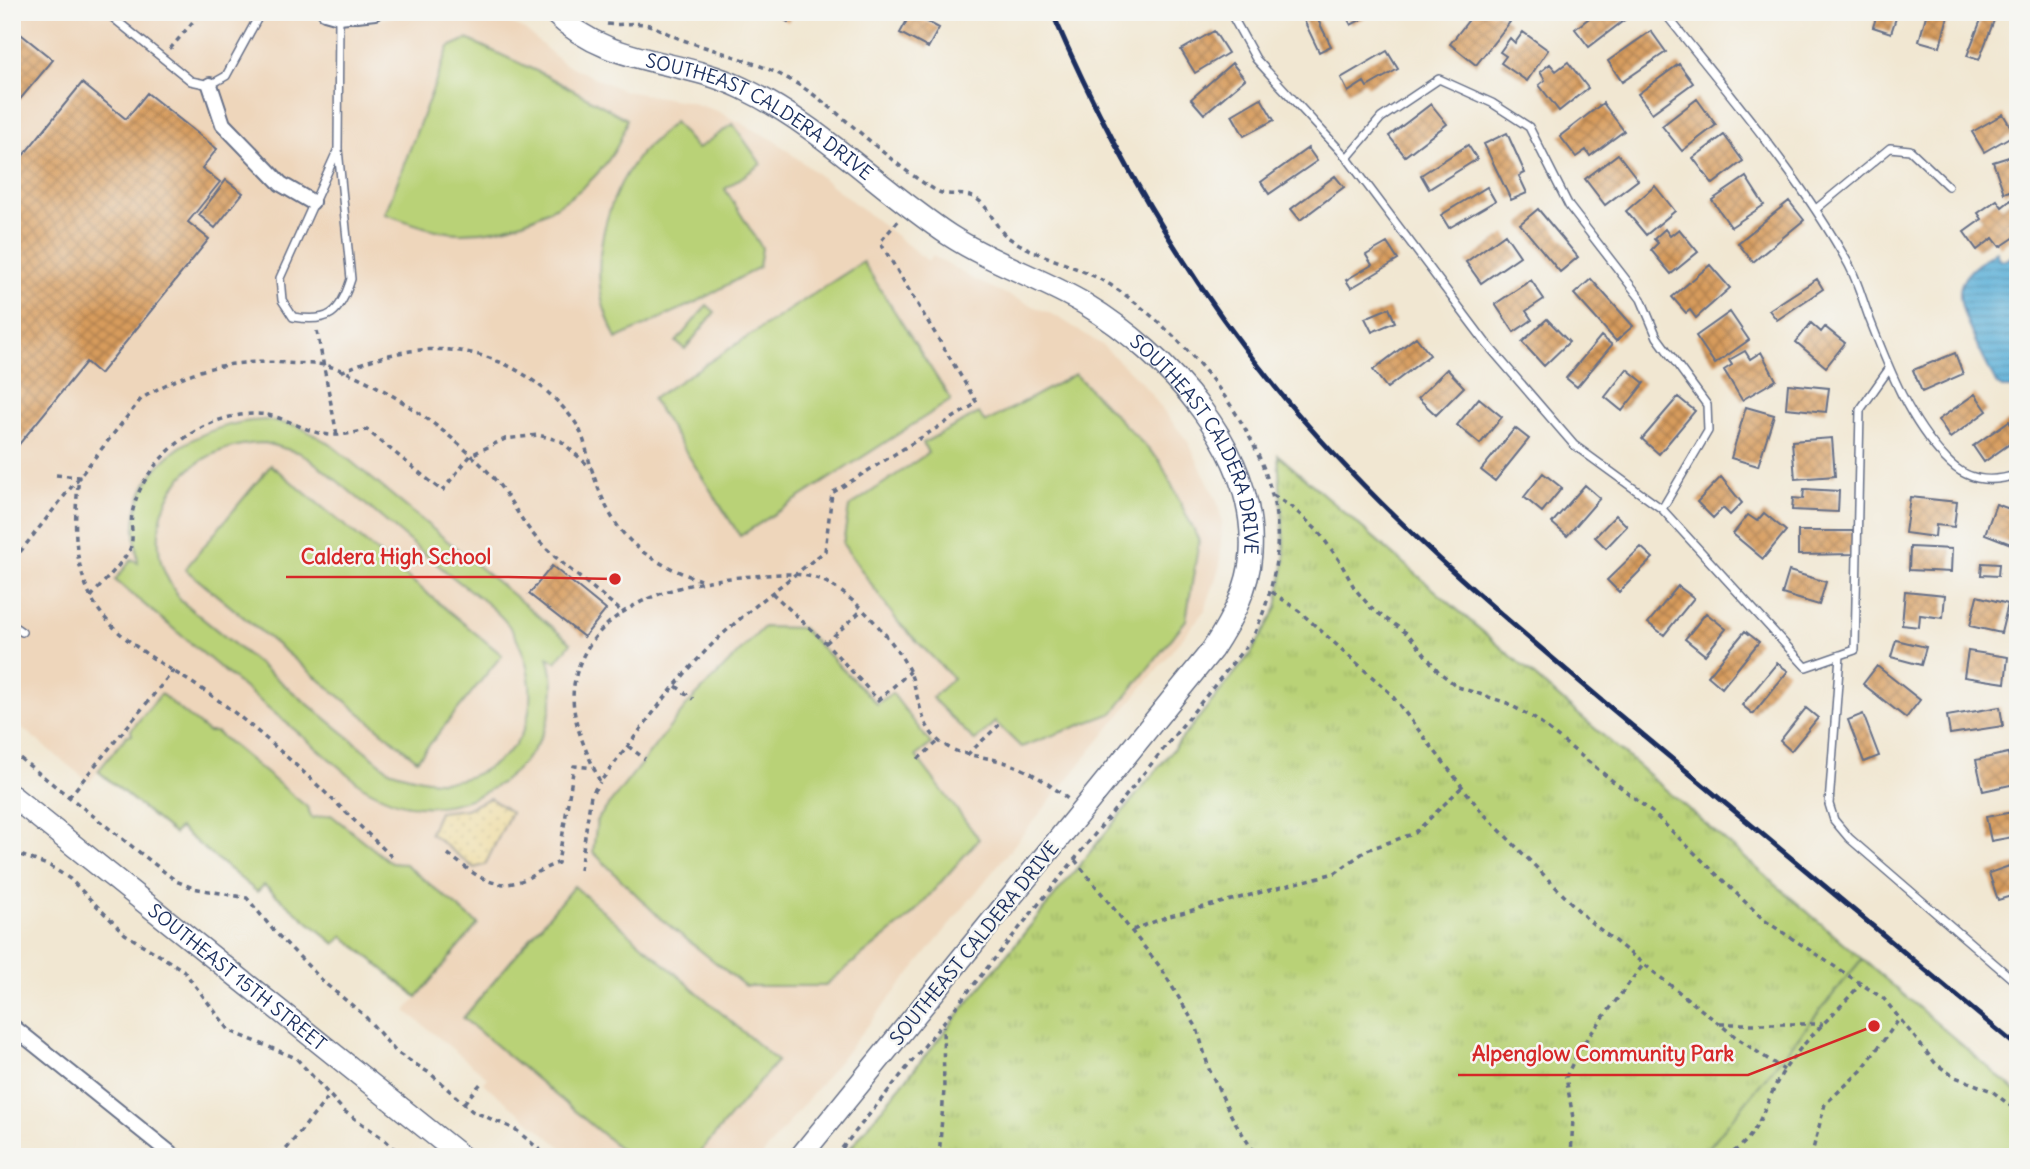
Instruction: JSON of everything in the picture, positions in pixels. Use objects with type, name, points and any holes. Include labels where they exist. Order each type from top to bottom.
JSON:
[{"type":"street","points":[[332,14],[375,12]]},
{"type":"street","name":"SOUTHEAST CALDERA DRIVE","points":[[553,12],[588,39],[621,55],[715,77],[763,99],[819,134],[967,247],[1064,293],[1132,335],[1175,376],[1197,402],[1232,463],[1246,501],[1251,528],[1251,556],[1233,619],[1212,650],[800,1157]]},
{"type":"street","points":[[210,86],[223,124],[281,184],[312,202]]},
{"type":"street","name":"SOUTHEAST 15TH STREET","points":[[12,796],[462,1157]]},
{"type":"street","points":[[12,1026],[175,1157]]},
{"type":"lane","points":[[106,12],[191,81],[210,86],[226,76],[261,12]]},
{"type":"lane","points":[[1230,12],[1256,59],[1347,158],[1486,343],[1574,444],[1662,509],[1806,667],[1855,650],[1860,410],[1889,369]]},
{"type":"lane","points":[[1664,12],[1816,209],[1851,268],[1889,369],[1922,431],[1947,461],[1968,477],[1982,481],[2018,474]]},
{"type":"lane","points":[[332,14],[338,149],[351,279],[345,298],[332,315],[315,321],[293,317],[282,300],[280,278],[338,149]]},
{"type":"lane","points":[[1347,158],[1381,118],[1439,79],[1492,103],[1529,127],[1569,206],[1640,299],[1657,337],[1707,405],[1708,431],[1662,509]]},
{"type":"lane","points":[[1816,209],[1890,148],[1910,150],[1948,186]]},
{"type":"lane","points":[[12,625],[22,632]]},
{"type":"lane","points":[[1840,655],[1829,804],[1834,820],[1849,838],[2018,984]]},
{"type":"path","points":[[162,59],[196,18]]},
{"type":"path","points":[[598,20],[608,24],[648,25],[683,40],[768,66],[816,97],[938,193],[962,194],[980,202],[997,228],[1011,239],[1113,286],[1162,326],[1216,386],[1251,442],[1273,495],[1277,544],[1272,592],[1252,639],[835,1157]]},
{"type":"path","points":[[580,870],[591,795],[676,686],[723,634],[824,551],[832,493],[976,403],[880,242],[911,206]]},
{"type":"path","points":[[315,321],[337,435]]},
{"type":"path","points":[[341,372],[371,358],[421,347],[449,348],[502,364],[536,383],[573,419],[586,445],[591,468],[614,522],[632,546],[663,567],[700,580]]},
{"type":"path","points":[[20,552],[141,399],[177,377],[202,368],[259,360],[323,365],[418,411],[471,455],[508,497],[541,544],[622,612]]},
{"type":"path","points":[[91,597],[131,549],[132,513],[146,480],[167,452],[195,431],[224,419],[253,414],[279,417],[319,433],[337,435],[367,430],[442,491],[471,455],[505,439],[538,435],[561,441],[591,468]]},
{"type":"path","points":[[56,475],[79,477]]},
{"type":"path","points":[[79,477],[74,526],[76,549],[91,597],[107,620],[122,634],[222,703],[295,764],[395,860]]},
{"type":"path","points":[[1273,495],[1293,508],[1318,531],[1339,560],[1355,589],[1372,609],[1408,634],[1438,672],[1458,687],[1507,704],[1535,719],[1653,813],[1764,920],[1884,999],[1936,1064],[1955,1077],[1992,1091],[2018,1112]]},
{"type":"path","points":[[600,782],[579,729],[575,685],[588,649],[622,612],[666,591],[700,580],[797,573],[833,586],[862,610],[909,672],[925,723],[939,741],[967,755],[1023,768],[1044,780],[1071,802]]},
{"type":"path","points":[[1272,592],[1299,611],[1390,693],[1481,811],[1587,919],[1719,1024],[1784,1070]]},
{"type":"path","points":[[772,593],[826,643],[878,700],[909,672]]},
{"type":"path","points":[[826,643],[862,610]]},
{"type":"path","points":[[69,797],[174,670]]},
{"type":"path","points":[[676,686],[693,699]]},
{"type":"path","points":[[967,755],[999,725]]},
{"type":"path","points":[[918,759],[939,741]]},
{"type":"path","points":[[628,746],[645,759]]},
{"type":"path","points":[[12,752],[176,881],[192,888],[247,898],[274,931],[327,985],[364,1015],[397,1052],[431,1074],[472,1111],[528,1138],[548,1157]]},
{"type":"path","points":[[448,854],[486,882],[498,885],[522,880],[558,863],[575,766],[594,768]]},
{"type":"path","points":[[1133,930],[1166,917],[1335,873],[1367,850],[1415,833],[1463,786]]},
{"type":"path","points":[[12,852],[50,866],[70,879],[132,939],[183,970],[230,1031],[296,1058],[356,1122],[384,1139],[403,1157]]},
{"type":"path","points":[[1075,860],[1133,930],[1197,1028],[1215,1081],[1232,1117],[1256,1157]]},
{"type":"path","points":[[1571,1157],[1573,1118],[1566,1077],[1580,1048],[1643,965]]},
{"type":"path","points":[[1725,1157],[1747,1142],[1757,1129],[1784,1070],[1861,983]]},
{"type":"path","points":[[1811,1157],[1825,1104],[1861,1071],[1900,1018]]},
{"type":"path","points":[[939,1157],[944,1090],[943,1024]]},
{"type":"path","points":[[1719,1024],[1823,1024]]},
{"type":"path","points":[[464,1104],[482,1082]]},
{"type":"path","points":[[280,1157],[330,1095]]},
{"type":"shaded area","points":[[12,12],[293,12],[323,21],[363,23],[416,12],[484,12],[525,30],[563,63],[602,81],[625,91],[690,102],[717,111],[774,140],[928,261],[933,256],[977,281],[1058,317],[1102,345],[1142,383],[1188,442],[1216,498],[1222,520],[1220,566],[1205,610],[761,1157],[573,1157],[483,1083],[487,1077],[406,1011],[417,997],[343,936],[335,944],[264,885],[257,892],[179,828],[174,834],[98,771],[89,782],[12,720]]},
{"type":"green space","points":[[467,39],[547,76],[627,119],[617,146],[602,168],[568,199],[526,221],[504,228],[459,233],[431,229],[385,214],[449,47]]},
{"type":"green space","points":[[674,122],[697,149],[733,124],[761,164],[725,189],[762,248],[759,267],[700,300],[616,339],[604,308],[600,286],[599,267],[604,228],[626,175],[644,150]]},
{"type":"green space","points":[[863,262],[951,400],[740,536],[652,399]]},
{"type":"green space","points":[[707,305],[715,312],[685,349],[676,342]]},
{"type":"green space","points":[[1075,374],[1160,461],[1199,541],[1186,620],[1113,713],[1021,747],[995,722],[975,741],[932,698],[953,678],[898,622],[843,544],[849,507],[928,453],[923,443],[979,413],[985,423]]},
{"type":"green space","points":[[265,420],[298,426],[330,444],[571,643],[556,662],[548,657],[553,687],[549,715],[539,741],[522,764],[500,783],[475,797],[447,805],[411,805],[375,793],[362,786],[115,580],[132,559],[138,563],[135,530],[139,501],[148,481],[162,463],[198,436],[242,422]],"holes":[[[265,443],[300,453],[488,605],[509,626],[525,658],[529,676],[529,712],[516,744],[489,767],[475,775],[448,781],[420,779],[389,770],[181,601],[174,590],[161,563],[159,533],[163,511],[172,491],[184,475],[201,461],[220,451],[241,445]]]},
{"type":"green space","points":[[1278,455],[1862,959],[1701,1157],[843,1157],[1252,652],[1277,608],[1285,560]]},
{"type":"green space","points":[[271,465],[502,655],[417,760],[185,569]]},
{"type":"green space","points":[[764,627],[802,628],[877,704],[892,693],[931,744],[916,756],[979,839],[911,916],[824,986],[745,986],[661,919],[593,852],[597,820],[688,704]]},
{"type":"green space","points":[[161,694],[208,732],[216,732],[307,807],[312,818],[331,815],[391,863],[405,864],[478,924],[417,997],[343,936],[335,944],[264,885],[257,892],[179,828],[174,834],[98,771],[127,735],[132,735],[131,730]]},
{"type":"green space","points":[[574,886],[777,1061],[696,1157],[630,1157],[463,1018]]},
{"type":"green space","points":[[1862,959],[2018,1093],[2018,1157],[1701,1157]]},
{"type":"sand","points":[[490,798],[511,812],[485,865],[474,868],[430,833],[439,812],[466,809]]},
{"type":"water","points":[[1996,251],[1999,259],[2005,260],[2018,252],[2018,388],[2002,388],[1996,383],[1963,312],[1961,300],[1960,291],[1964,279]]},
{"type":"building","points":[[771,12],[793,12],[788,22]]},
{"type":"building","points":[[1300,12],[1314,12],[1331,46],[1319,52]]},
{"type":"building","points":[[1344,12],[1369,12],[1370,15],[1351,25]]},
{"type":"building","points":[[1475,12],[1497,12],[1510,22],[1476,65],[1450,44]]},
{"type":"building","points":[[1597,12],[1629,12],[1631,15],[1589,47],[1575,29]]},
{"type":"building","points":[[1878,12],[1898,12],[1891,33],[1873,27]]},
{"type":"building","points":[[1927,12],[1949,12],[1940,47],[1919,41]]},
{"type":"building","points":[[1984,12],[1996,15],[1979,60],[1967,56]]},
{"type":"building","points":[[911,13],[939,28],[928,48],[900,33]]},
{"type":"building","points":[[12,27],[53,60],[12,109]]},
{"type":"building","points":[[1214,31],[1228,53],[1195,73],[1181,50]]},
{"type":"building","points":[[1651,31],[1666,52],[1622,82],[1608,61]]},
{"type":"building","points":[[1523,32],[1548,50],[1527,81],[1501,63],[1506,56],[1500,52],[1510,38],[1515,43]]},
{"type":"building","points":[[1387,51],[1398,69],[1367,87],[1364,82],[1348,92],[1341,78]]},
{"type":"building","points":[[1568,62],[1588,88],[1559,111],[1539,85],[1545,80],[1540,72],[1550,64],[1556,71]]},
{"type":"building","points":[[1232,63],[1245,79],[1204,114],[1191,99]]},
{"type":"building","points":[[1679,64],[1693,83],[1652,113],[1638,94]]},
{"type":"building","points":[[82,83],[126,119],[147,93],[217,149],[202,168],[220,182],[188,222],[209,239],[100,374],[86,362],[12,453],[12,169]]},
{"type":"building","points":[[1261,98],[1274,120],[1244,136],[1232,115]]},
{"type":"building","points":[[1697,99],[1716,125],[1682,151],[1662,126]]},
{"type":"building","points":[[1603,103],[1624,131],[1590,156],[1586,150],[1576,157],[1560,136]]},
{"type":"building","points":[[1431,104],[1447,124],[1405,156],[1389,136]]},
{"type":"building","points":[[2003,114],[2015,134],[1984,152],[1972,132]]},
{"type":"building","points":[[1507,133],[1525,173],[1519,176],[1527,193],[1511,200],[1484,144]]},
{"type":"building","points":[[1724,135],[1743,161],[1713,184],[1693,158]]},
{"type":"building","points":[[1468,145],[1477,159],[1429,189],[1421,175]]},
{"type":"building","points":[[1308,148],[1317,161],[1269,194],[1261,182]]},
{"type":"building","points":[[1618,154],[1638,180],[1605,205],[1585,179]]},
{"type":"building","points":[[2018,154],[2018,188],[2004,193],[1993,162]]},
{"type":"building","points":[[1335,176],[1344,187],[1300,220],[1291,209]]},
{"type":"building","points":[[1746,177],[1764,205],[1731,227],[1712,200]]},
{"type":"building","points":[[226,180],[243,193],[215,228],[199,215]]},
{"type":"building","points":[[1655,186],[1675,211],[1646,235],[1626,211]]},
{"type":"building","points":[[1487,187],[1495,201],[1449,228],[1441,215]]},
{"type":"building","points":[[1997,200],[2002,207],[2011,200],[2018,209],[2018,224],[2014,226],[2018,235],[2000,247],[1993,238],[1977,250],[1964,232],[1982,219],[1978,213]]},
{"type":"building","points":[[1789,201],[1804,220],[1753,262],[1738,243]]},
{"type":"building","points":[[1538,209],[1578,257],[1560,272],[1520,224]]},
{"type":"building","points":[[1665,229],[1670,236],[1679,229],[1698,252],[1671,274],[1651,250],[1658,243],[1654,239]]},
{"type":"building","points":[[1505,234],[1520,256],[1481,283],[1466,262]]},
{"type":"building","points":[[1387,243],[1398,260],[1351,288],[1346,280],[1372,265],[1366,255]]},
{"type":"building","points":[[1710,265],[1730,288],[1696,318],[1690,310],[1686,313],[1672,297]]},
{"type":"building","points":[[1591,279],[1633,326],[1616,341],[1574,294]]},
{"type":"building","points":[[1817,279],[1823,289],[1777,320],[1769,310]]},
{"type":"building","points":[[1531,280],[1544,299],[1526,311],[1532,320],[1514,332],[1495,304]]},
{"type":"building","points":[[1389,308],[1395,322],[1372,332],[1365,318]]},
{"type":"building","points":[[1730,312],[1749,340],[1715,364],[1696,336]]},
{"type":"building","points":[[1547,319],[1569,342],[1544,366],[1522,342]]},
{"type":"building","points":[[1811,323],[1821,332],[1825,327],[1845,343],[1826,367],[1796,342]]},
{"type":"building","points":[[1601,336],[1612,345],[1577,387],[1566,378]]},
{"type":"building","points":[[1416,337],[1430,355],[1387,388],[1373,370]]},
{"type":"building","points":[[1745,351],[1750,359],[1761,352],[1776,380],[1742,400],[1724,370],[1732,365],[1729,360]]},
{"type":"building","points":[[1955,353],[1963,374],[1922,392],[1913,370]]},
{"type":"building","points":[[1447,369],[1464,387],[1436,415],[1418,398]]},
{"type":"building","points":[[1627,369],[1644,383],[1622,411],[1605,397]]},
{"type":"building","points":[[1788,384],[1829,388],[1826,412],[1786,408]]},
{"type":"building","points":[[1975,394],[1987,411],[1950,438],[1938,420]]},
{"type":"building","points":[[1678,397],[1695,411],[1659,454],[1642,439]]},
{"type":"building","points":[[1479,398],[1502,417],[1480,444],[1457,425]]},
{"type":"building","points":[[1746,407],[1774,415],[1758,466],[1731,458]]},
{"type":"building","points":[[2009,421],[2018,438],[1984,462],[1973,446]]},
{"type":"building","points":[[1515,428],[1529,439],[1495,481],[1481,470]]},
{"type":"building","points":[[1832,438],[1835,476],[1795,479],[1792,441]]},
{"type":"building","points":[[1543,473],[1562,488],[1542,512],[1524,497]]},
{"type":"building","points":[[1721,477],[1742,503],[1730,515],[1723,508],[1713,518],[1697,502]]},
{"type":"building","points":[[1585,485],[1600,498],[1567,536],[1552,523]]},
{"type":"building","points":[[1804,489],[1839,491],[1838,512],[1792,510],[1793,498],[1803,499]]},
{"type":"building","points":[[1910,497],[1957,502],[1954,527],[1936,525],[1935,537],[1905,533]]},
{"type":"building","points":[[1996,504],[2018,512],[2016,546],[1985,534]]},
{"type":"building","points":[[1764,513],[1786,531],[1763,559],[1733,534],[1748,515],[1757,521]]},
{"type":"building","points":[[1616,515],[1627,526],[1606,548],[1595,537]]},
{"type":"building","points":[[1798,531],[1854,531],[1854,554],[1798,555]]},
{"type":"building","points":[[1641,547],[1653,558],[1619,592],[1607,580]]},
{"type":"building","points":[[1910,547],[1952,549],[1951,572],[1909,570]]},
{"type":"building","points":[[1982,563],[1999,564],[1998,576],[1981,575]]},
{"type":"building","points":[[552,566],[606,610],[584,637],[529,594]]},
{"type":"building","points":[[1789,571],[1826,582],[1819,605],[1782,594]]},
{"type":"building","points":[[1678,586],[1694,598],[1664,635],[1648,623]]},
{"type":"building","points":[[1905,591],[1945,595],[1943,618],[1920,615],[1919,627],[1902,625]]},
{"type":"building","points":[[1977,596],[2008,604],[2001,633],[1970,626]]},
{"type":"building","points":[[1706,613],[1726,629],[1705,655],[1685,639]]},
{"type":"building","points":[[1745,631],[1759,642],[1722,688],[1708,676]]},
{"type":"building","points":[[1896,640],[1926,647],[1921,665],[1891,657]]},
{"type":"building","points":[[1968,651],[2008,657],[2005,683],[1964,677]]},
{"type":"building","points":[[1777,663],[1788,671],[1753,714],[1742,705]]},
{"type":"building","points":[[1877,666],[1920,700],[1906,718],[1863,684]]},
{"type":"building","points":[[2000,707],[2003,726],[1950,734],[1947,716]]},
{"type":"building","points":[[1806,708],[1818,718],[1791,751],[1780,741]]},
{"type":"building","points":[[1863,714],[1879,756],[1864,762],[1848,720]]},
{"type":"building","points":[[2008,753],[2015,784],[1983,791],[1976,760]]},
{"type":"building","points":[[2018,811],[2018,836],[1991,841],[1986,817]]},
{"type":"building","points":[[2018,863],[2018,894],[1998,900],[1989,873]]},
{"type":"railway","points":[[1052,12],[1098,112],[1180,255],[1242,345],[1276,388],[1359,481],[1494,608],[2018,1047]]},
{"type":"place","name":"Caldera High School","points":[[615,579]]},
{"type":"place","name":"Alpenglow Community Park","points":[[1874,1026]]}]
